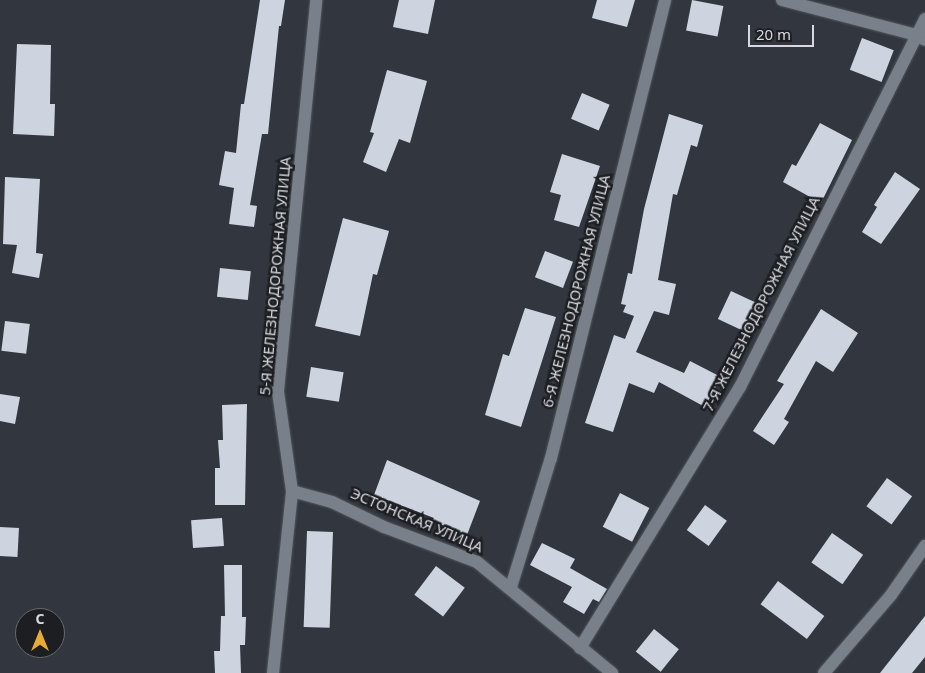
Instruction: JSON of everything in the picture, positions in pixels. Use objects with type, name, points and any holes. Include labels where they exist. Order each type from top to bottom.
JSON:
[{"type":"street","name":"5-Я ЖЕЛЕЗНОДОРОЖНАЯ УЛИЦА","points":[[273,673],[292,490],[278,391],[316,0]]},
{"type":"street","name":"6-Я ЖЕЛЕЗНОДОРОЖНАЯ УЛИЦА","points":[[511,587],[552,458],[665,0]]},
{"type":"street","points":[[782,0],[921,38]]},
{"type":"street","name":"7-Я ЖЕЛЕЗНОДОРОЖНАЯ УЛИЦА","points":[[580,648],[740,387],[921,38],[925,19]]},
{"type":"street","name":"ЭСТОНСКАЯ УЛИЦА","points":[[292,490],[332,502],[384,527],[477,562],[511,587],[580,648],[612,673]]},
{"type":"street","points":[[824,673],[891,595],[925,546]]},
{"type":"building","points":[[260,0],[285,0],[281,26],[279,26],[268,134],[262,134],[250,205],[257,206],[254,227],[229,224],[234,188],[219,185],[225,151],[236,153],[241,104],[244,104]]},
{"type":"building","points":[[399,0],[435,0],[428,34],[393,27]]},
{"type":"building","points":[[597,0],[635,0],[627,27],[592,18]]},
{"type":"building","points":[[692,0],[723,6],[717,37],[686,30]]},
{"type":"building","points":[[862,38],[894,50],[882,82],[850,70]]},
{"type":"building","points":[[17,44],[51,45],[50,104],[55,104],[54,136],[13,134]]},
{"type":"building","points":[[387,70],[427,81],[410,143],[399,139],[386,172],[363,162],[374,133],[370,132]]},
{"type":"building","points":[[582,93],[610,105],[599,130],[571,119]]},
{"type":"building","points":[[669,114],[703,125],[697,147],[691,145],[677,195],[673,194],[658,280],[676,284],[669,315],[654,311],[636,352],[684,373],[690,361],[721,377],[705,407],[659,382],[654,393],[629,383],[613,432],[585,423],[614,335],[625,339],[634,316],[623,312],[626,305],[621,304],[628,273],[632,274],[644,209]]},
{"type":"building","points":[[820,123],[852,140],[821,203],[783,182],[792,164],[796,166]]},
{"type":"building","points":[[562,154],[600,166],[579,227],[554,220],[561,195],[550,192]]},
{"type":"building","points":[[895,172],[920,189],[881,244],[862,232],[877,207],[874,205]]},
{"type":"building","points":[[5,177],[40,179],[36,253],[43,254],[39,278],[12,273],[17,245],[3,244]]},
{"type":"building","points":[[343,218],[389,231],[377,275],[373,274],[360,336],[315,326]]},
{"type":"building","points":[[545,251],[573,262],[563,288],[535,277]]},
{"type":"building","points":[[220,268],[251,271],[248,300],[217,297]]},
{"type":"building","points":[[731,291],[761,305],[748,333],[718,319]]},
{"type":"building","points":[[525,308],[556,317],[521,427],[485,415],[503,354],[509,356]]},
{"type":"building","points":[[821,309],[858,333],[833,372],[816,361],[784,419],[789,422],[774,445],[753,431],[784,384],[777,381]]},
{"type":"building","points":[[5,321],[30,324],[26,354],[1,351]]},
{"type":"building","points":[[311,367],[344,372],[339,402],[306,397]]},
{"type":"building","points":[[0,394],[20,397],[15,424],[0,421]]},
{"type":"building","points":[[247,404],[245,505],[215,505],[215,468],[220,468],[218,440],[223,440],[222,405]]},
{"type":"building","points":[[387,460],[480,501],[467,535],[432,521],[434,518],[374,495]]},
{"type":"building","points":[[887,478],[912,496],[892,525],[866,506]]},
{"type":"building","points":[[620,493],[649,508],[632,542],[603,527]]},
{"type":"building","points":[[705,505],[727,521],[709,546],[687,530]]},
{"type":"building","points":[[222,518],[224,546],[193,548],[191,520]]},
{"type":"building","points":[[0,527],[19,528],[17,557],[0,556]]},
{"type":"building","points":[[307,531],[333,532],[330,628],[304,627]]},
{"type":"building","points":[[832,533],[863,555],[842,584],[811,562]]},
{"type":"building","points":[[542,543],[575,559],[570,568],[607,589],[599,602],[593,599],[584,614],[563,602],[572,587],[530,565]]},
{"type":"building","points":[[224,565],[242,565],[242,617],[246,617],[245,645],[240,645],[241,673],[215,673],[214,651],[220,651],[221,616],[225,616]]},
{"type":"building","points":[[436,566],[465,588],[443,616],[414,595]]},
{"type":"building","points":[[778,581],[824,616],[807,639],[761,604]]},
{"type":"building","points":[[925,616],[925,657],[912,673],[880,673]]},
{"type":"building","points":[[654,629],[679,649],[661,672],[636,652]]}]
